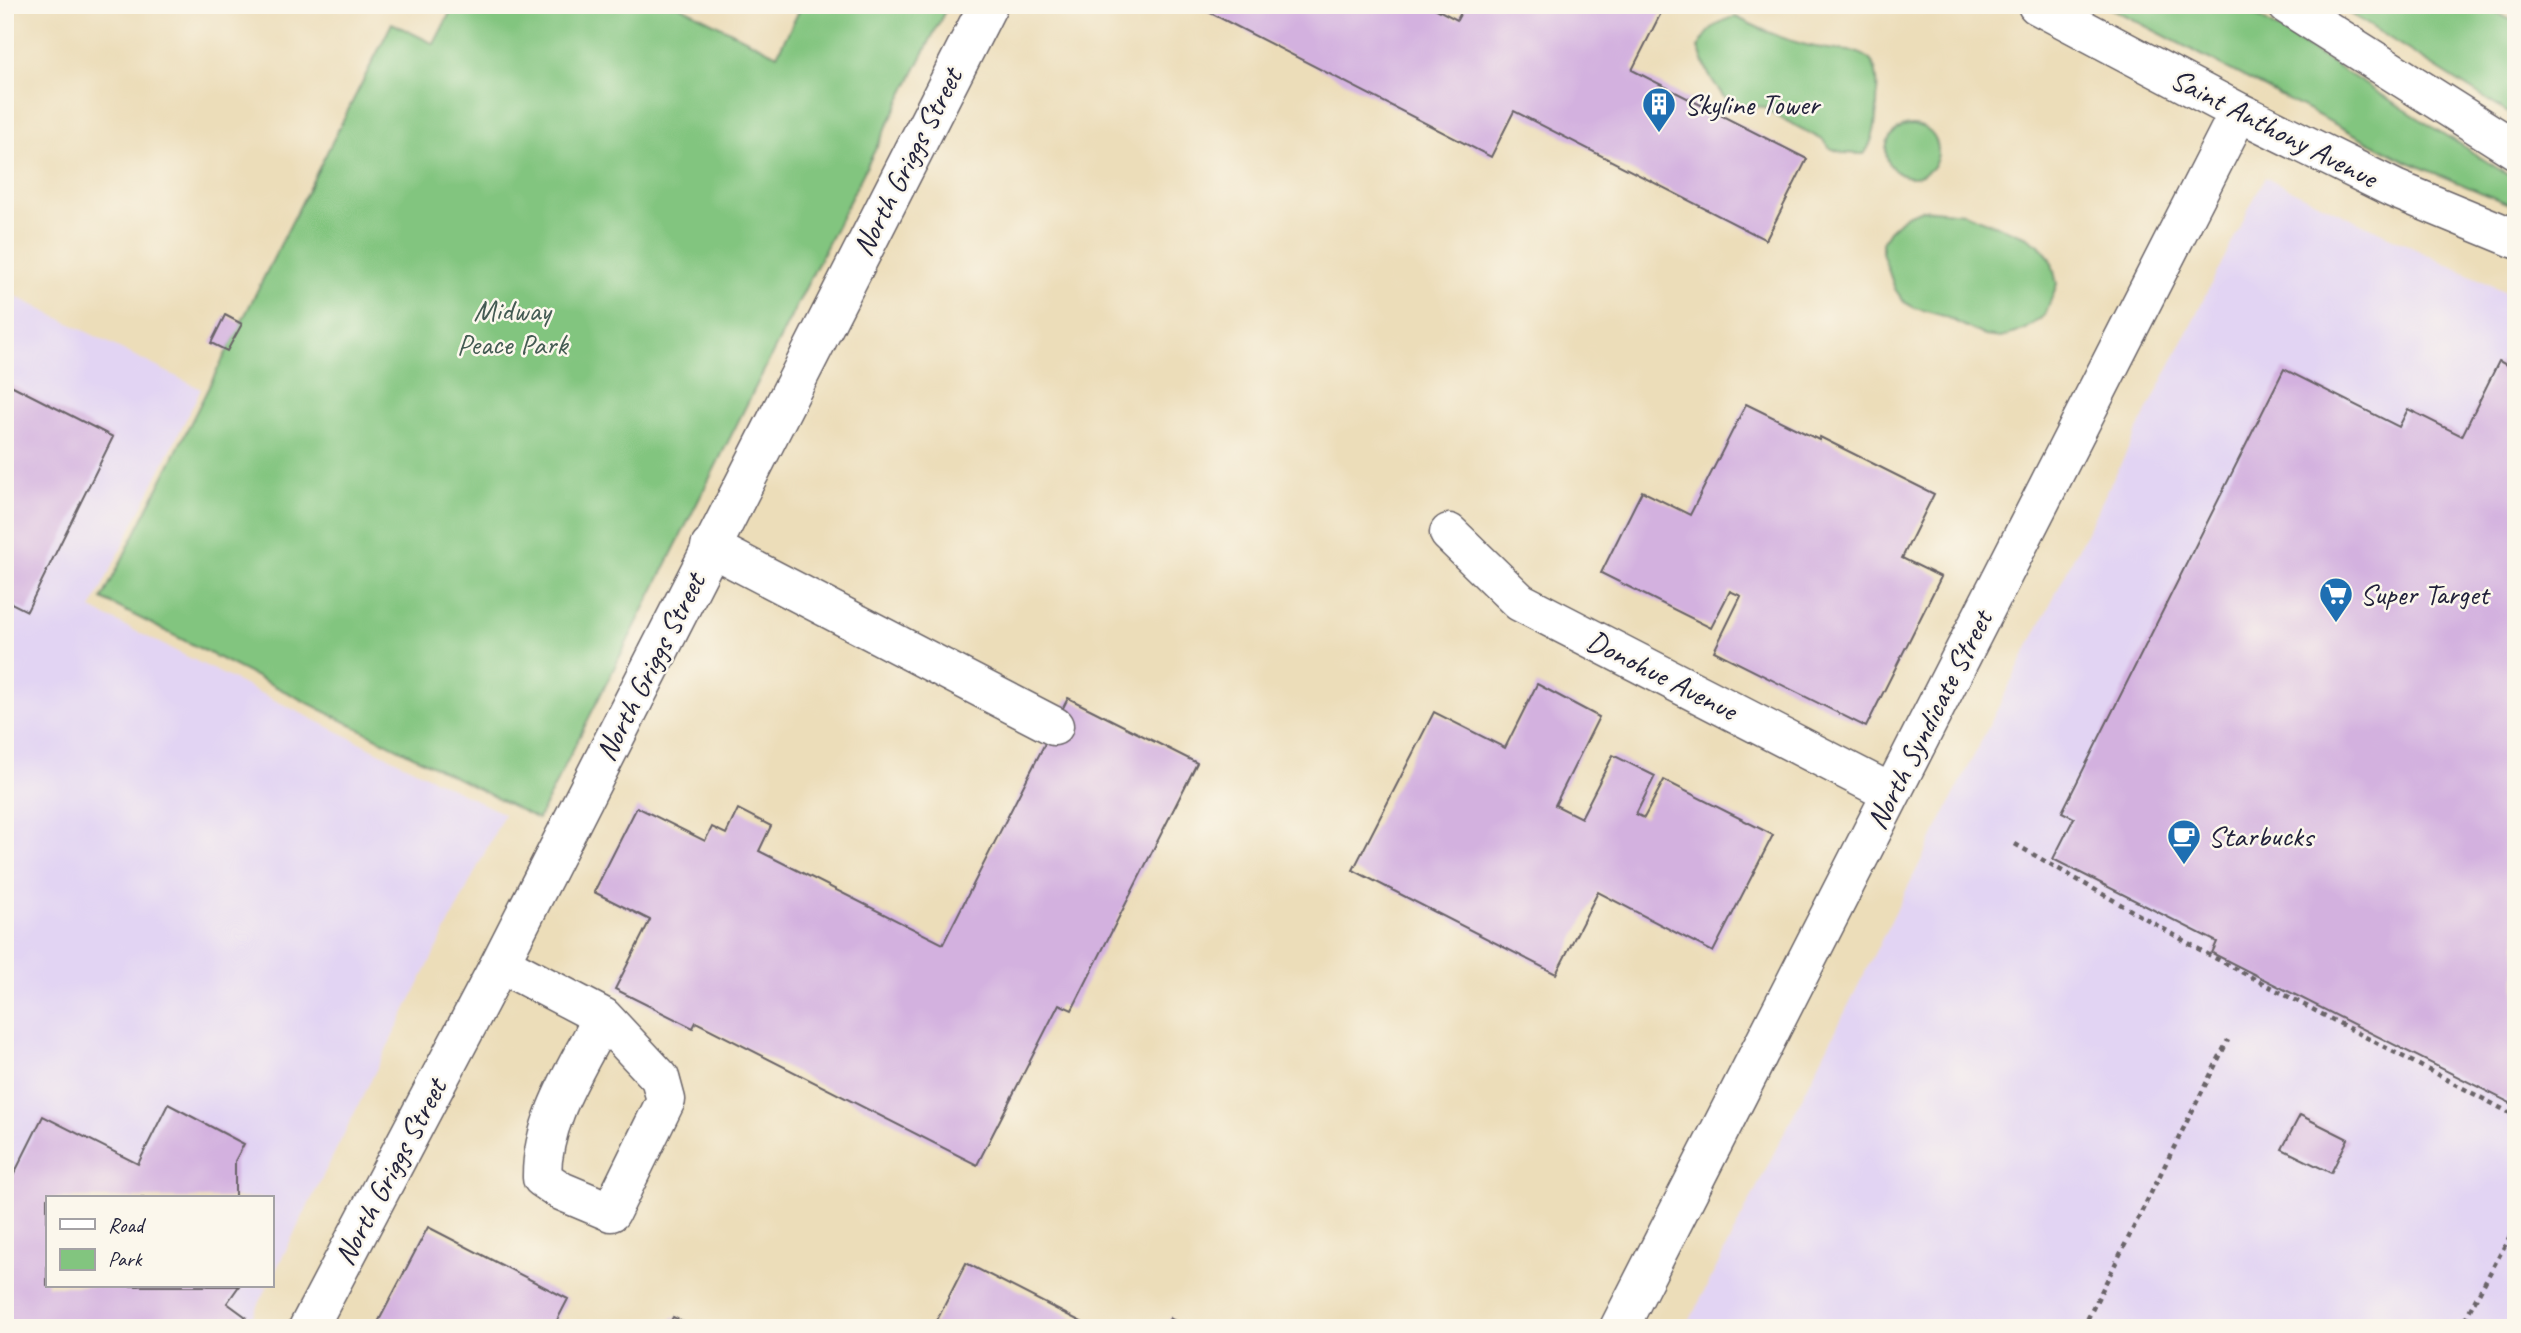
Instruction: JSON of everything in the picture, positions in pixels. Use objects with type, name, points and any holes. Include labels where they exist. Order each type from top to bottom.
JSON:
[{"type":"main road","name":"North Griggs Street","points":[[308,1328],[500,963],[988,5]]},
{"type":"main road","name":"Saint Anthony Avenue","points":[[2037,5],[2239,112],[2395,189],[2516,239]]},
{"type":"main road","points":[[2287,5],[2516,150]]},
{"type":"main road","name":"North Syndicate Street","points":[[1619,1328],[2239,112]]},
{"type":"main road","name":"Donohue Avenue","points":[[1450,533],[1520,602],[1891,793]]},
{"type":"main road","points":[[710,547],[1054,726]]},
{"type":"main road","points":[[500,963],[603,1017]]},
{"type":"path","points":[[2015,844],[2211,956],[2516,1116]]},
{"type":"path","points":[[2083,1328],[2228,1040]]},
{"type":"path","points":[[2459,1328],[2516,1225]]},
{"type":"shaded area","points":[[2265,177],[2516,297],[2516,1328],[1686,1328]]},
{"type":"shaded area","points":[[5,291],[201,389],[91,609],[504,814],[273,1276],[273,1196],[46,1196],[46,1288],[267,1288],[247,1328],[5,1328]]},
{"type":"green space","name":"Midway Peace Park","points":[[454,5],[678,5],[777,55],[802,5],[948,5],[538,819],[102,599],[392,23],[434,44]]},
{"type":"green space","points":[[2105,5],[2240,5],[2516,180],[2516,207],[2406,161]]},
{"type":"green space","points":[[2337,5],[2481,5],[2516,23],[2516,118]]},
{"type":"green space","points":[[1736,17],[1792,41],[1856,52],[1870,60],[1877,76],[1877,107],[1872,138],[1864,154],[1843,153],[1830,148],[1823,140],[1765,107],[1739,105],[1723,96],[1709,75],[1698,48],[1713,28]]},
{"type":"green space","points":[[1912,125],[1922,127],[1930,133],[1936,141],[1936,161],[1930,169],[1922,175],[1912,177],[1902,175],[1894,169],[1888,161],[1886,151],[1888,141],[1894,133],[1902,127]]},
{"type":"green space","points":[[1922,209],[1964,213],[2027,237],[2039,245],[2051,259],[2057,284],[2045,315],[2026,329],[2001,338],[1985,336],[1944,316],[1904,302],[1895,289],[1882,252],[1882,242],[1906,215]]},
{"type":"building","name":"Skyline Tower","points":[[1195,5],[1429,5],[1457,20],[1465,5],[1665,5],[1632,70],[1807,159],[1766,240],[1514,111],[1491,157]]},
{"type":"building","points":[[225,315],[242,324],[227,351],[211,343]]},
{"type":"building","name":"Super Target","points":[[2499,361],[2516,370],[2516,1106],[2212,953],[2217,942],[2053,859],[2074,818],[2062,812],[2284,369],[2399,427],[2408,409],[2462,436]]},
{"type":"building","points":[[5,382],[113,437],[27,611],[5,600]]},
{"type":"building","points":[[1746,404],[1819,440],[1820,437],[1934,494],[1902,558],[1941,577],[1866,727],[1714,651],[1741,596],[1730,591],[1711,628],[1601,573],[1642,491],[1690,515]]},
{"type":"building","points":[[1537,684],[1599,717],[1555,805],[1581,818],[1613,755],[1655,776],[1636,814],[1644,818],[1664,780],[1773,835],[1713,952],[1598,892],[1556,974],[1353,870],[1434,712],[1505,748]]},
{"type":"building","points":[[1068,698],[1197,763],[1072,1010],[1059,1004],[977,1165],[696,1022],[693,1028],[615,989],[650,920],[594,892],[637,807],[705,841],[712,827],[726,834],[738,809],[771,826],[759,851],[943,944]]},
{"type":"building","points":[[168,1104],[244,1144],[235,1161],[235,1196],[46,1196],[46,1288],[238,1288],[227,1303],[246,1317],[237,1328],[5,1328],[5,1192],[43,1116],[138,1164]]},
{"type":"building","points":[[2300,1115],[2348,1139],[2331,1173],[2282,1149]]},
{"type":"building","points":[[428,1227],[568,1299],[553,1328],[375,1328]]},
{"type":"building","points":[[966,1263],[1093,1328],[933,1328]]},
{"type":"building","points":[[673,1317],[695,1328],[667,1328]]},
{"type":"building","points":[[1170,1318],[1188,1328],[1165,1328]]},
{"type":"place","name":"Skyline Tower","points":[[1659,134]]},
{"type":"place","name":"Super Target","points":[[2336,624]]},
{"type":"place","name":"Starbucks","points":[[2184,866]]}]
